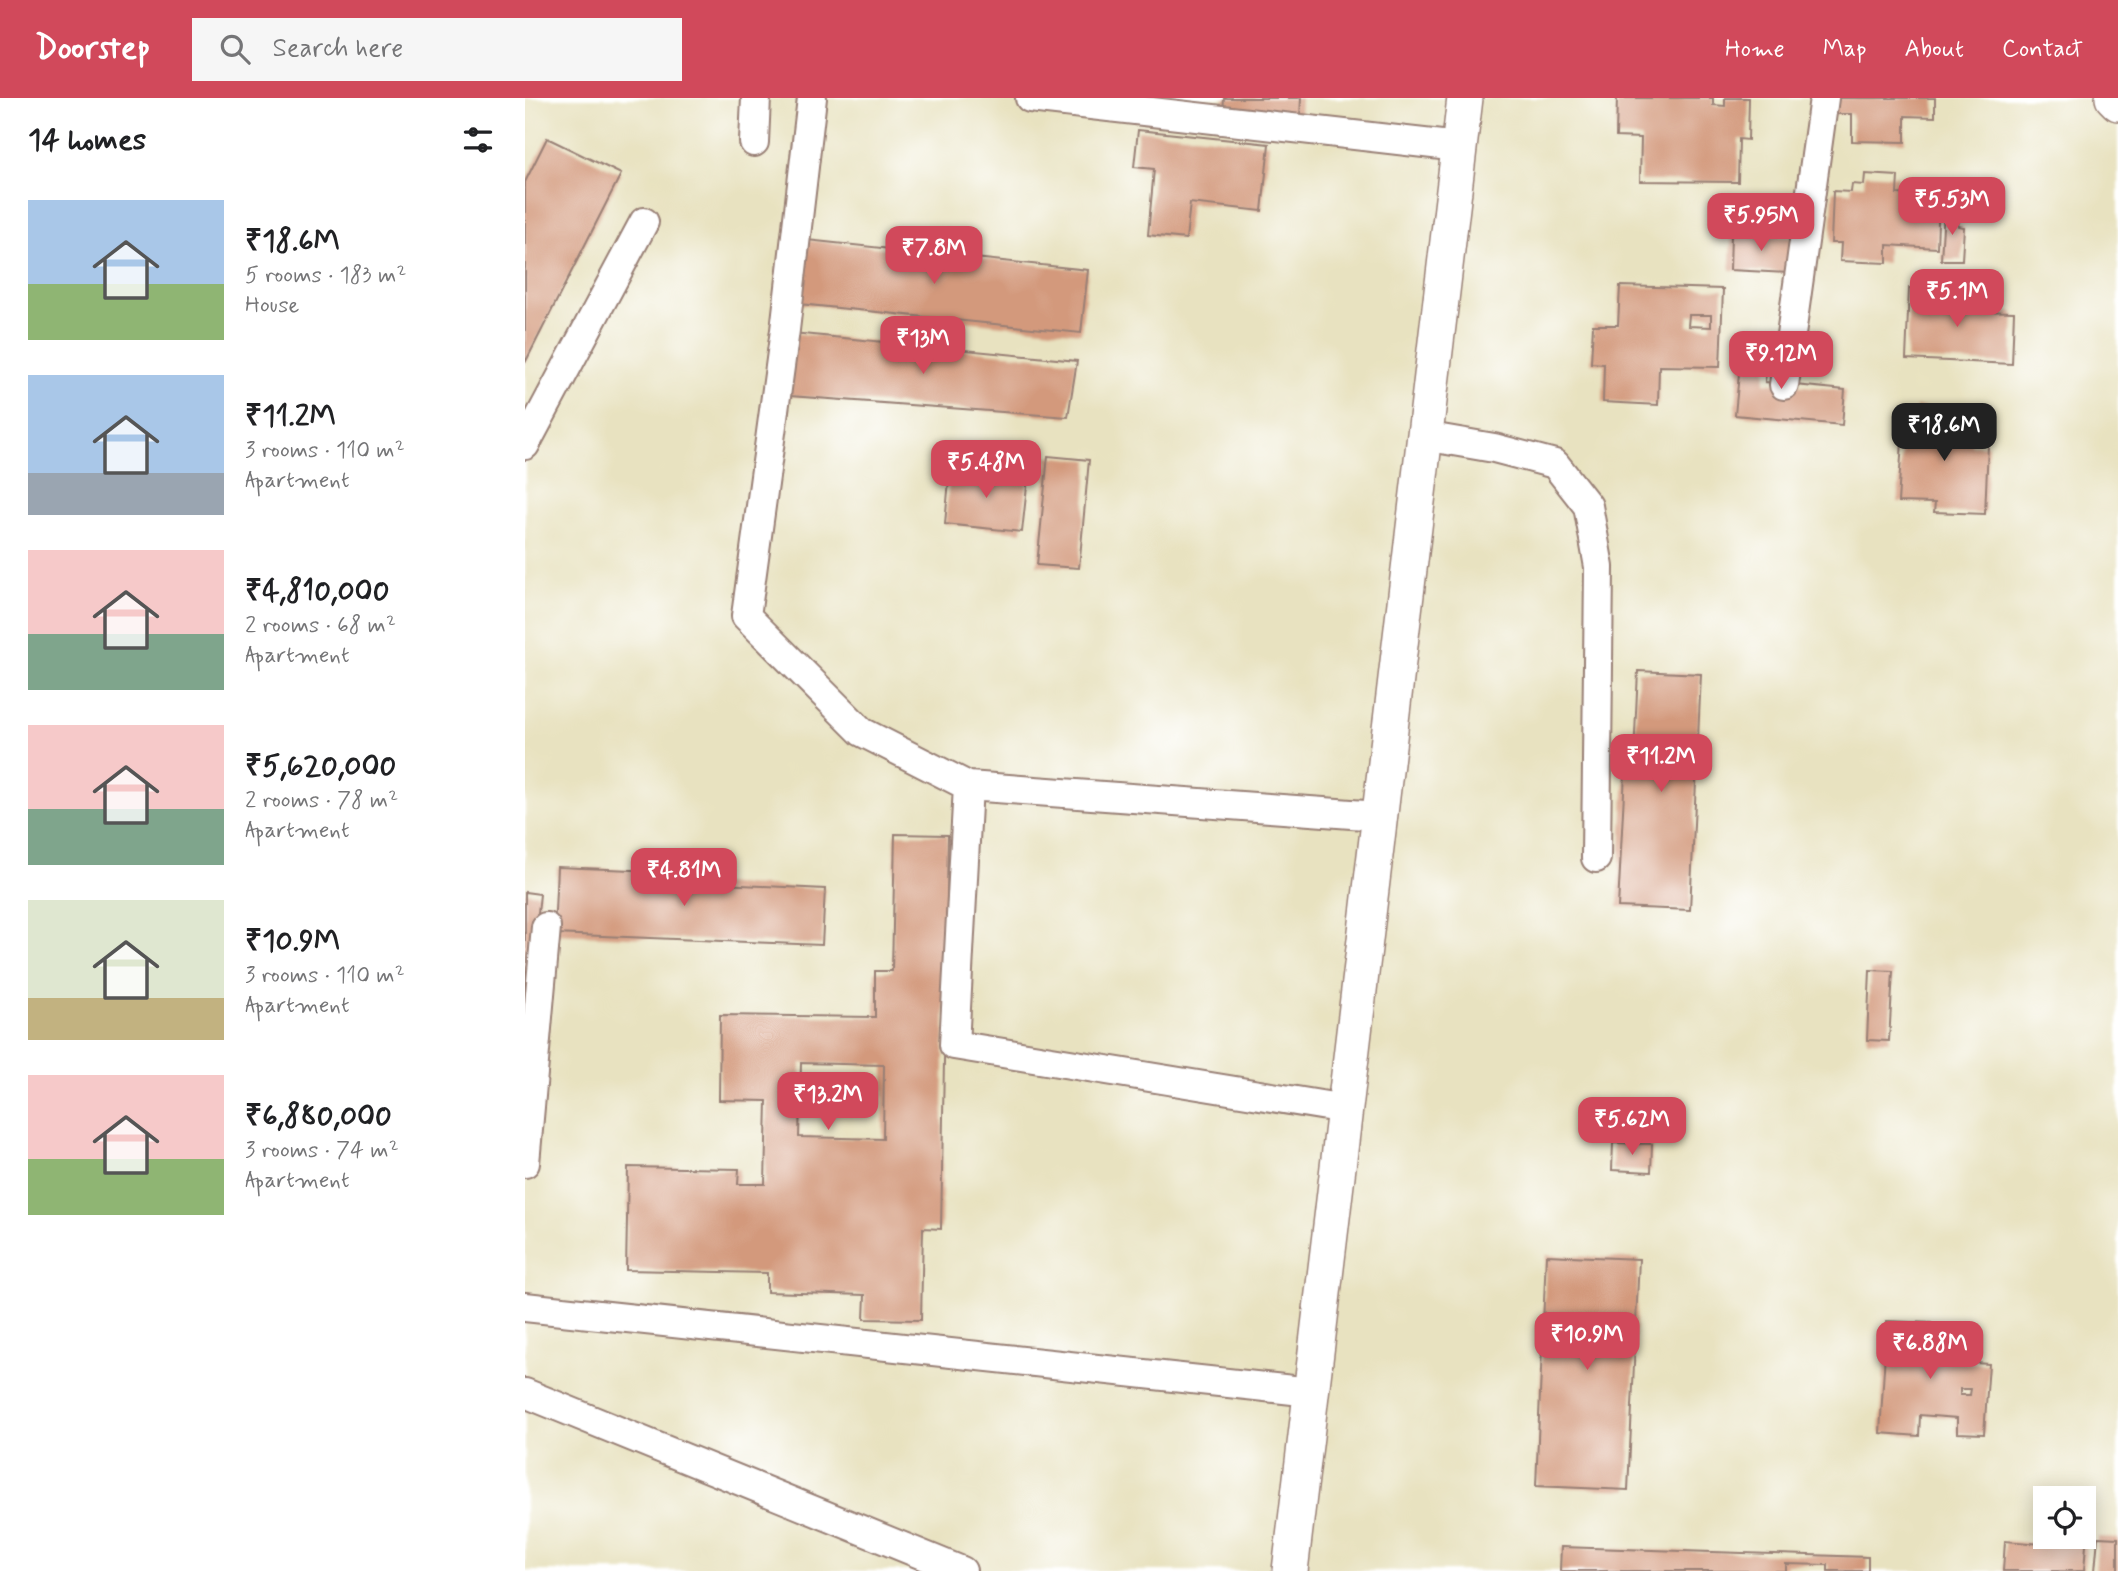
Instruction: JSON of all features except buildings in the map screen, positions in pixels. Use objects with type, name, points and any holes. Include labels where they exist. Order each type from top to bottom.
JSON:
[{"type":"street","points":[[754,142],[756,98]]},
{"type":"street","points":[[812,98],[785,330],[746,616],[862,732],[968,786],[1379,816]]},
{"type":"street","points":[[1030,98],[1459,147]]},
{"type":"street","points":[[1290,1571],[1465,98]]},
{"type":"street","points":[[1784,385],[1824,98]]},
{"type":"street","points":[[2113,98],[2118,103]]},
{"type":"street","points":[[525,445],[644,222]]},
{"type":"street","points":[[1425,436],[1494,448],[1555,464],[1588,506],[1599,567],[1596,858]]},
{"type":"street","points":[[968,786],[954,1045],[1345,1109]]},
{"type":"street","points":[[525,1163],[547,927]]},
{"type":"street","points":[[525,1307],[1311,1392]]},
{"type":"street","points":[[525,1393],[934,1563],[962,1571]]}]
